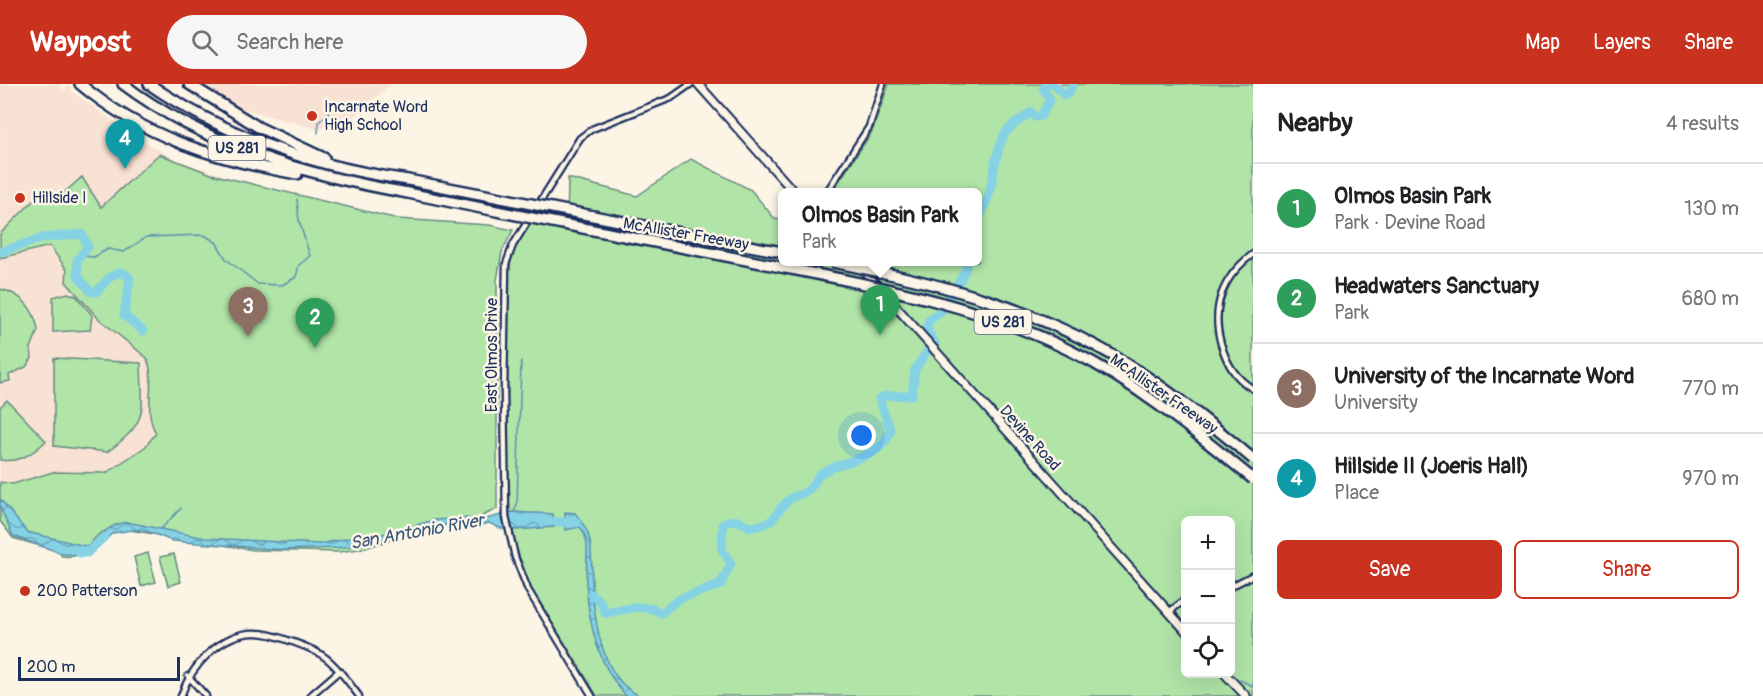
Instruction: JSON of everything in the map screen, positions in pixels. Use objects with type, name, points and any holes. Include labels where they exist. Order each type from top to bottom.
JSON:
[{"type":"highway","points":[[80,84],[128,119],[170,140],[202,152],[246,165],[362,185]]},
{"type":"highway","name":"McAllister Freeway","points":[[123,84],[183,123],[239,149],[313,174],[590,232],[903,292],[983,315],[1032,333],[1110,373],[1177,417],[1253,479]]},
{"type":"highway","name":"McAllister Freeway","points":[[149,84],[195,114],[220,126],[259,142],[351,170],[778,251]]},
{"type":"highway","points":[[189,84],[258,127],[351,170]]},
{"type":"highway","name":"McAllister Freeway","points":[[856,266],[918,279],[980,296],[1053,325],[1141,372],[1188,406],[1253,459]]},
{"type":"street","name":"East Olmos Drive","points":[[592,696],[528,591],[515,557],[504,499],[505,278],[513,245],[580,138],[592,129],[678,94],[691,84]]},
{"type":"street","points":[[698,84],[791,188]]},
{"type":"street","points":[[829,188],[868,128],[883,84]]},
{"type":"street","points":[[1253,254],[1227,281],[1219,297],[1216,319],[1228,364],[1239,379],[1253,389]]},
{"type":"street","name":"Devine Road","points":[[860,266],[1181,627]]},
{"type":"street","points":[[1235,584],[1253,575]]},
{"type":"street","points":[[1168,612],[1181,602]]},
{"type":"street","points":[[180,696],[188,676],[198,663],[223,643],[243,633],[273,636],[312,649],[324,656],[339,670],[359,696]]},
{"type":"street","points":[[310,696],[339,670]]},
{"type":"street","points":[[188,676],[206,696]]},
{"type":"street","points":[[1230,678],[1244,694]]},
{"type":"shaded area","points":[[0,84],[58,84],[64,90],[70,85],[73,92],[133,135],[174,159],[249,184],[398,219],[489,225],[513,230],[502,252],[497,280],[497,509],[365,548],[339,552],[254,550],[123,529],[108,530],[100,534],[86,550],[70,557],[62,556],[58,551],[13,538],[0,521]]},
{"type":"shaded area","name":"Incarnate Word High School","points":[[206,84],[391,84],[342,127],[316,129],[230,105]]},
{"type":"green space","points":[[889,84],[1253,84],[1253,696],[597,696],[531,588],[514,542],[507,495],[508,280],[512,253],[531,222],[567,229],[568,178],[637,196],[691,159],[751,190],[775,219],[778,219],[778,266],[982,266],[982,188],[835,188],[872,132]]},
{"type":"green space","points":[[159,154],[211,174],[398,219],[489,225],[513,230],[502,252],[497,280],[497,509],[472,521],[429,528],[365,548],[339,552],[254,550],[123,529],[101,533],[84,551],[71,556],[62,556],[58,551],[13,538],[0,521],[0,482],[13,484],[53,472],[106,473],[145,447],[156,433],[150,415],[151,377],[147,358],[99,319],[66,282],[67,270],[50,246],[0,258],[0,234],[46,188],[57,199],[82,177],[101,207]]},
{"type":"green space","points":[[0,289],[15,294],[26,303],[38,330],[31,348],[32,358],[26,367],[9,375],[10,381],[0,383]]},
{"type":"green space","points":[[68,293],[76,296],[92,315],[90,330],[53,332],[53,297]]},
{"type":"green space","points":[[54,358],[141,363],[142,404],[137,423],[121,442],[107,452],[54,446]]},
{"type":"green space","points":[[7,400],[46,441],[20,459],[7,461],[0,460],[0,407]]},
{"type":"green space","points":[[148,553],[156,582],[141,586],[134,557]]},
{"type":"green space","points":[[174,554],[181,582],[168,586],[160,557]]},
{"type":"water","points":[[0,499],[27,532],[90,547],[89,556],[64,554],[13,536],[0,507]]},
{"type":"water","points":[[512,512],[553,514],[554,527],[516,530],[502,529],[489,523],[475,527],[467,521],[429,527],[377,543],[337,548],[284,550],[172,541],[147,531],[132,530],[113,533],[94,550],[98,539],[106,531],[127,522],[205,538],[320,544],[354,537],[368,538],[435,520],[467,518],[475,522]]},
{"type":"water","points":[[565,512],[575,513],[589,537],[595,614],[608,663],[627,688],[641,696],[626,696],[608,671],[596,643],[589,612],[586,581],[586,539],[580,527],[565,530]]},
{"type":"waterway","name":"San Antonio River","points":[[982,211],[1003,137],[1012,126],[1031,112],[1035,117],[1041,116],[1050,99],[1043,89],[1047,84]]},
{"type":"waterway","name":"San Antonio River","points":[[1054,84],[1064,95],[1068,94],[1073,84]]},
{"type":"waterway","points":[[318,133],[319,122],[329,112]]},
{"type":"waterway","points":[[81,256],[94,257],[108,249],[124,252],[146,237],[204,235],[216,242],[226,259],[258,284],[282,285],[296,277],[299,265],[310,256],[299,221],[297,199]]},
{"type":"waterway","points":[[0,252],[43,238],[82,234],[88,247],[77,260],[78,276],[91,292],[96,292],[111,276],[120,272],[127,275],[130,279],[124,315],[143,331]]},
{"type":"waterway","name":"San Antonio River","points":[[935,343],[927,330],[928,321],[941,312],[966,266]]},
{"type":"waterway","name":"San Antonio River","points":[[591,594],[600,601],[605,613],[638,607],[653,609],[661,613],[679,599],[720,585],[731,564],[722,549],[723,524],[734,520],[750,527],[771,521],[784,504],[808,490],[821,473],[861,458],[879,448],[891,431],[879,399],[885,396],[912,395],[915,369],[929,349]]},
{"type":"waterway","points":[[514,512],[517,505],[521,361]]},
{"type":"waterway","points":[[161,529],[181,508]]},
{"type":"waterway","name":"San Antonio River","points":[[543,521],[577,523]]},
{"type":"waterway","name":"San Antonio River","points":[[80,553],[87,553],[104,537]]},
{"type":"waterway","points":[[1240,680],[1253,686]]},
{"type":"place","name":"Incarnate Word High School","points":[[312,116]]},
{"type":"place","name":"Hillside II (Joeris Hall)","points":[[125,169]]},
{"type":"place","name":"Hillside I","points":[[20,198]]},
{"type":"place","name":"Olmos Basin Park","points":[[880,335]]},
{"type":"place","name":"University of the Incarnate Word","points":[[248,337]]},
{"type":"place","name":"Headwaters Sanctuary","points":[[315,348]]},
{"type":"place","name":"200 Patterson","points":[[25,591]]}]
